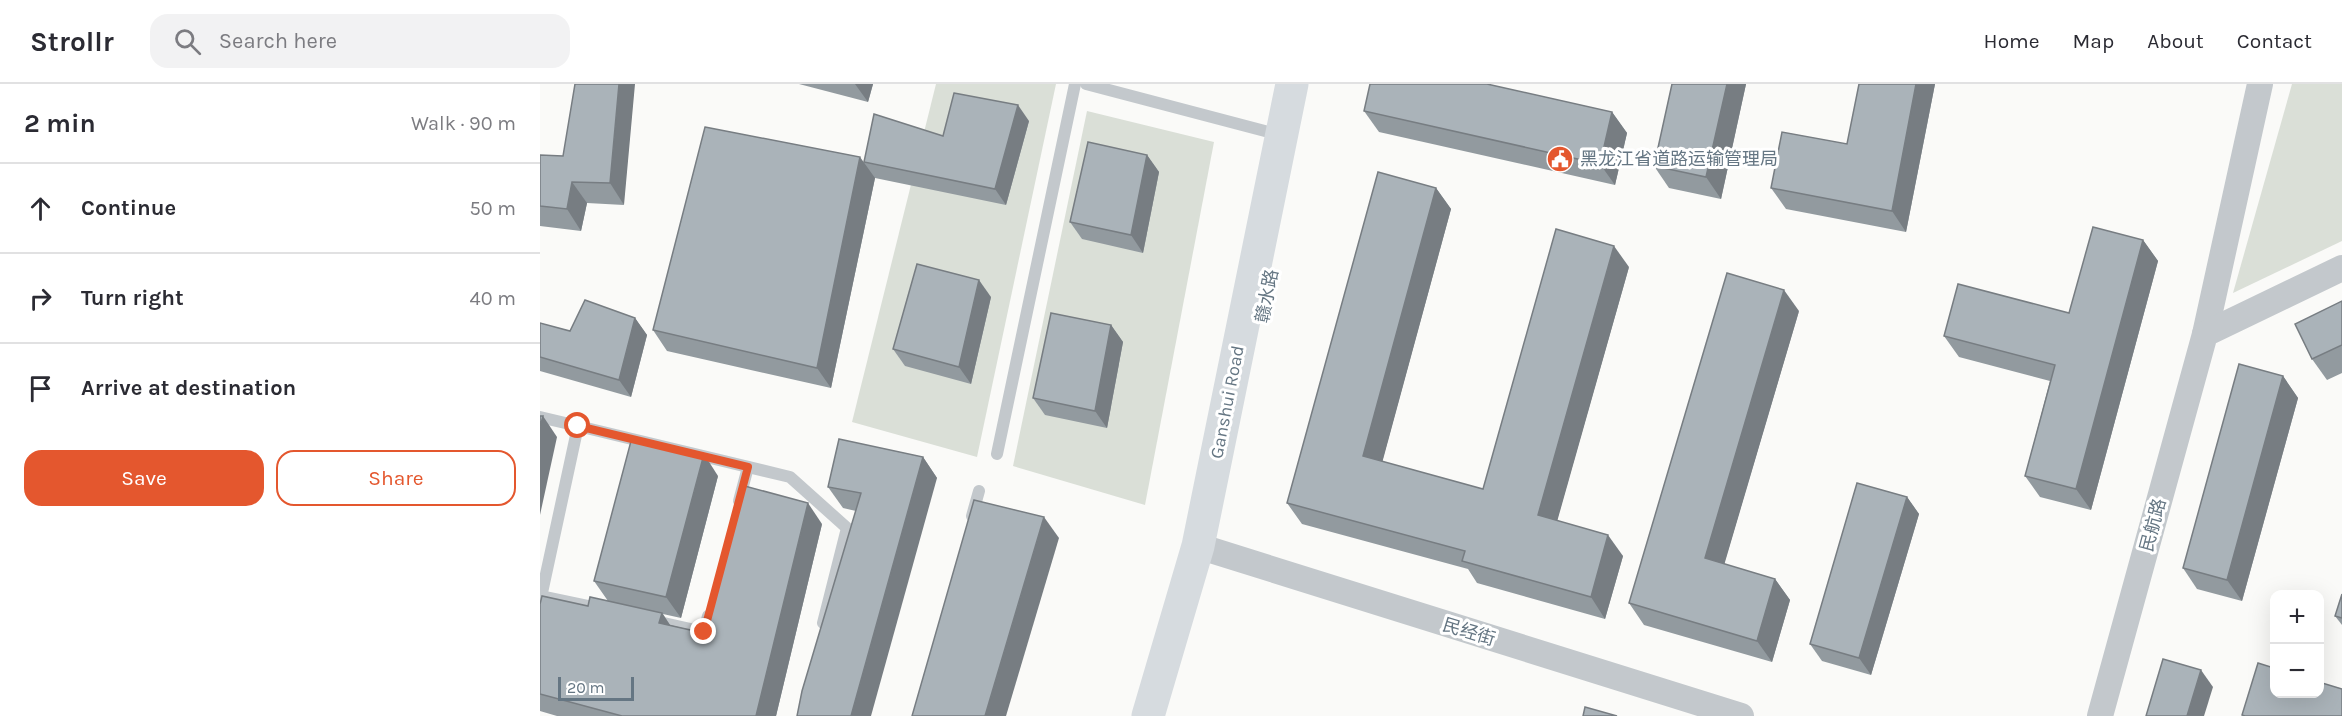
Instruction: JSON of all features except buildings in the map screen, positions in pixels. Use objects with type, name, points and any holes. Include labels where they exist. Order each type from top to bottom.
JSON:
[{"type":"main road","name":"Ganshui Road","points":[[1148,716],[1207,550],[1292,84]]},
{"type":"main road","name":"赣水路","points":[[1169,716],[1308,84]]},
{"type":"street","name":"民航路","points":[[2100,716],[2205,334],[2260,84]]},
{"type":"street","points":[[2205,334],[2342,268]]},
{"type":"street","name":"民经街","points":[[1207,550],[1741,716]]},
{"type":"lane","points":[[997,454],[1076,84]]},
{"type":"lane","points":[[1086,84],[1281,135]]},
{"type":"lane","points":[[540,417],[790,477],[847,528],[819,639]]},
{"type":"lane","points":[[578,426],[541,599],[611,611]]},
{"type":"lane","points":[[736,511],[748,467]]},
{"type":"lane","points":[[969,525],[979,491]]},
{"type":"lane","points":[[646,619],[704,632],[713,599]]},
{"type":"shaded area","points":[[936,84],[1056,84],[977,457],[852,422]]},
{"type":"shaded area","points":[[2292,84],[2342,84],[2342,241],[2233,293]]},
{"type":"shaded area","points":[[1087,111],[1214,142],[1145,505],[1013,466]]},
{"type":"place","name":"黑龙江省道路运输管理局","points":[[1560,159]]},
{"type":"route","points":[[578,426],[748,467],[704,632]]}]
